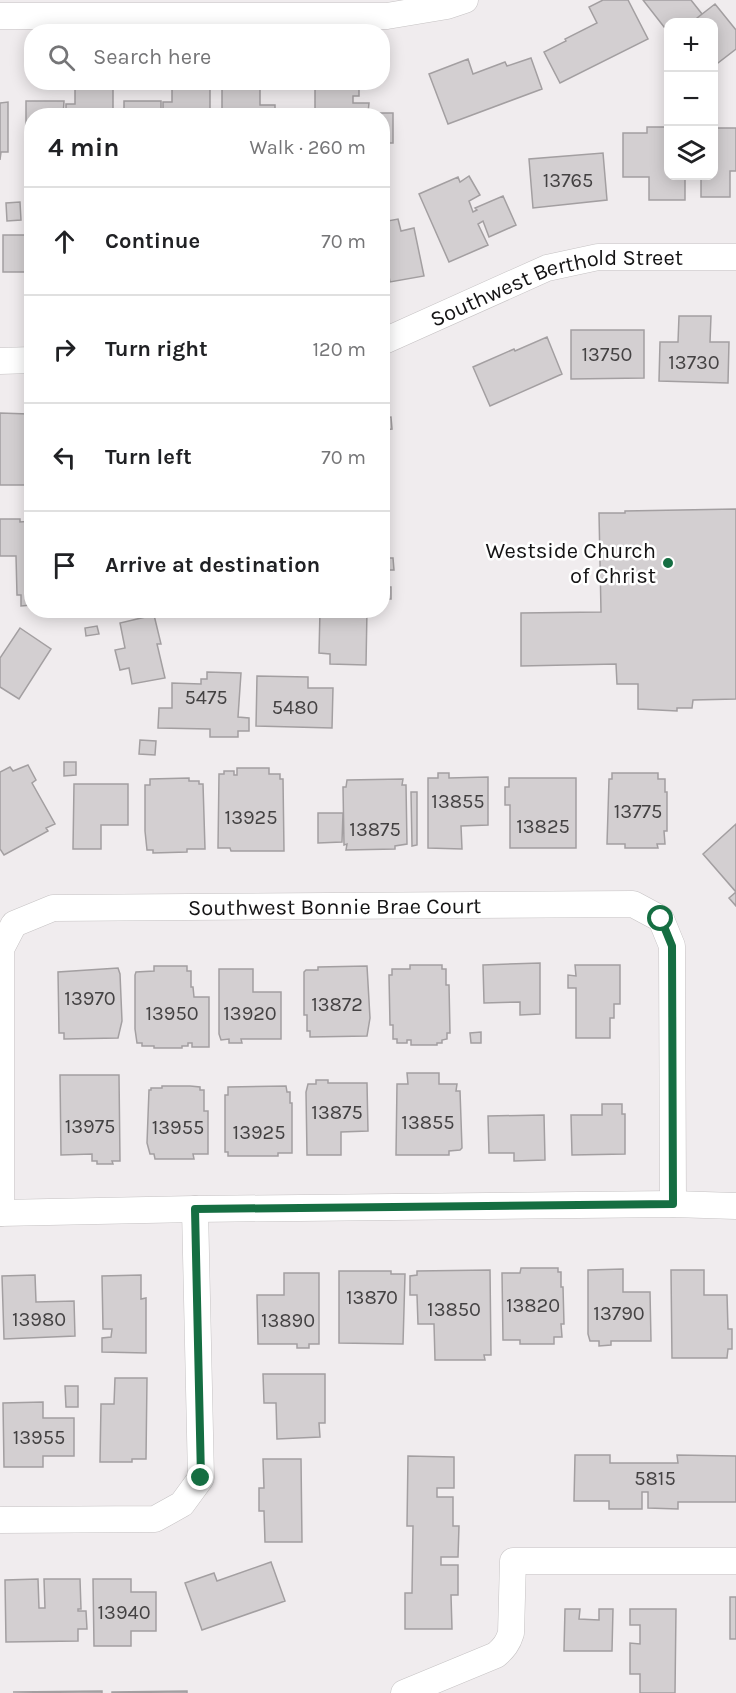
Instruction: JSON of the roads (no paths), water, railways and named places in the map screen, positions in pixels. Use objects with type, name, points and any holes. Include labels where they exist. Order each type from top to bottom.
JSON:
[{"type":"street","points":[[0,16],[387,16],[447,6],[465,0]]},
{"type":"street","name":"Southwest Berthold Street","points":[[390,338],[546,268],[598,256],[736,256]]},
{"type":"street","points":[[0,360],[24,360]]},
{"type":"street","name":"Southwest Bonnie Brae Court","points":[[1,1213],[1,949],[14,924],[53,908],[633,904],[661,919],[672,946],[673,1204]]},
{"type":"street","points":[[1,1213],[673,1204],[736,1206]]},
{"type":"street","points":[[0,1520],[155,1518],[182,1504],[201,1478],[195,1209]]},
{"type":"street","points":[[404,1693],[496,1655],[502,1650],[511,1633],[513,1561],[736,1561]]},
{"type":"place","name":"Westside Church of Christ","points":[[668,563]]}]
